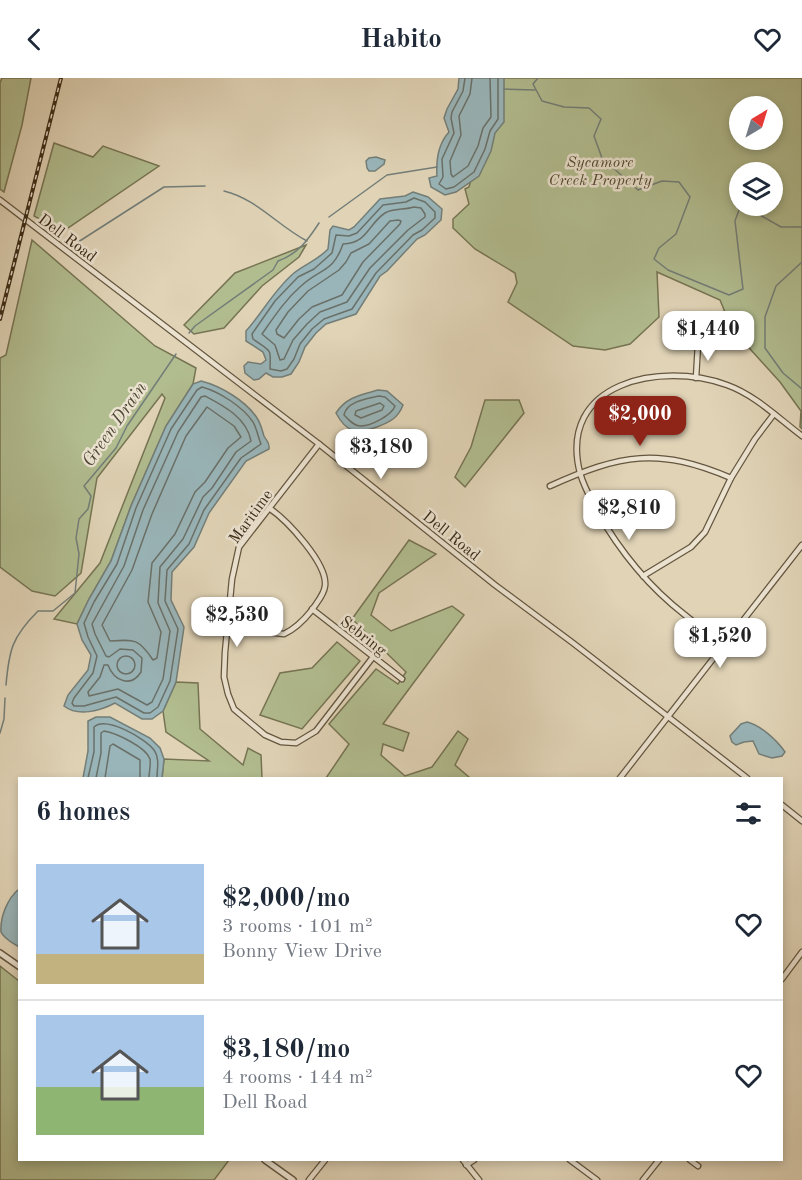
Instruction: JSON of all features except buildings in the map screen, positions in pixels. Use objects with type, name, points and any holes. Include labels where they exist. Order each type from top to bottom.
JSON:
[{"type":"street","name":"Dell Road","points":[[0,200],[319,444],[495,585],[746,777]]},
{"type":"street","points":[[696,378],[698,344]]},
{"type":"street","points":[[725,645],[679,611],[643,576],[616,543],[587,493],[580,473],[578,440],[580,429],[591,406],[611,389],[629,382],[660,376],[696,378],[720,383],[739,391],[802,436]]},
{"type":"street","points":[[643,576],[691,547],[698,540],[711,522],[731,478],[755,439],[774,414]]},
{"type":"street","name":"Maritime","points":[[319,444],[238,547],[232,579],[224,676],[228,694],[234,709],[265,735],[281,742],[296,743],[316,731],[373,657]]},
{"type":"street","points":[[550,486],[593,467],[625,460],[664,458],[680,460],[731,478]]},
{"type":"street","points":[[228,628],[284,634],[298,625],[312,609],[321,597],[326,584],[323,570],[295,530],[269,508]]},
{"type":"street","points":[[622,777],[802,545]]},
{"type":"street","name":"Sebring","points":[[312,609],[402,679]]},
{"type":"street","points":[[783,806],[802,821]]},
{"type":"street","points":[[783,978],[802,952]]},
{"type":"street","points":[[0,953],[18,966]]},
{"type":"street","points":[[266,1161],[292,1180]]},
{"type":"street","points":[[309,1180],[325,1161]]},
{"type":"street","points":[[464,1161],[479,1180]]},
{"type":"street","points":[[466,1165],[472,1161]]},
{"type":"street","points":[[571,1161],[597,1180]]},
{"type":"street","points":[[643,1180],[658,1161]]},
{"type":"street","points":[[691,1161],[698,1166]]},
{"type":"green space","points":[[2,78],[31,78],[22,125],[4,192],[0,189],[0,83]]},
{"type":"green space","name":"Sycamore Creek Property","points":[[499,78],[802,78],[802,429],[800,427],[801,411],[780,382],[732,329],[720,300],[657,272],[659,317],[630,344],[605,350],[573,346],[508,302],[517,283],[515,273],[475,249],[453,228],[453,219],[469,204],[465,189],[469,187]]},
{"type":"green space","points":[[54,143],[93,157],[103,146],[159,166],[62,232],[34,216]]},
{"type":"green space","points":[[32,240],[155,346],[196,368],[193,384],[166,426],[131,506],[111,561],[77,624],[54,619],[100,563],[165,398],[162,394],[97,478],[81,573],[55,596],[32,591],[0,567],[0,358],[6,355]]},
{"type":"green space","points":[[306,245],[299,257],[262,286],[224,328],[194,334],[184,325],[235,273]]},
{"type":"green space","points":[[485,400],[519,400],[524,413],[465,487],[455,477],[471,447]]},
{"type":"green space","points":[[409,540],[436,554],[379,593],[371,615],[391,631],[452,606],[464,615],[383,724],[409,733],[403,751],[383,744],[381,755],[405,776],[432,767],[458,731],[468,739],[455,765],[469,777],[327,777],[349,744],[329,724],[376,669],[398,684],[406,672],[352,619]]},
{"type":"green space","points":[[337,642],[360,661],[302,729],[260,715],[280,673],[312,668]]},
{"type":"green space","points":[[176,682],[198,683],[200,729],[243,765],[248,748],[261,755],[262,777],[162,777],[164,759],[209,761],[166,732],[163,711]]},
{"type":"green space","points":[[0,966],[18,980],[18,1161],[228,1161],[214,1180],[0,1180]]},
{"type":"water","points":[[459,78],[504,78],[504,122],[495,133],[491,151],[479,176],[456,192],[445,195],[431,187],[429,178],[437,176],[438,153],[449,132],[444,118],[458,89]]},
{"type":"water","points":[[376,157],[385,160],[384,164],[375,171],[369,171],[366,161]]},
{"type":"water","points":[[413,192],[428,197],[442,209],[441,220],[425,235],[417,239],[380,276],[356,314],[326,324],[316,333],[305,347],[291,374],[273,377],[266,373],[254,380],[245,373],[244,366],[248,362],[261,364],[266,360],[263,352],[246,341],[246,331],[287,280],[328,249],[330,230],[333,226],[349,230],[380,199],[405,196]]},
{"type":"water","points":[[201,381],[225,390],[252,412],[269,443],[269,449],[246,461],[209,513],[194,547],[172,572],[171,600],[184,627],[176,682],[163,711],[152,719],[142,719],[115,703],[89,712],[70,709],[64,706],[68,695],[88,670],[91,655],[82,640],[77,624],[111,561],[131,506],[166,426],[193,384]]},
{"type":"water","points":[[378,390],[387,391],[403,405],[396,416],[386,423],[364,431],[349,429],[344,425],[336,413],[344,403],[354,397]]},
{"type":"water","points":[[96,717],[110,717],[150,738],[160,748],[164,759],[162,777],[83,777],[88,751],[88,721]]},
{"type":"water","points":[[747,722],[757,726],[773,738],[785,752],[782,756],[772,758],[759,754],[753,741],[736,745],[732,742],[730,736],[741,724]]},
{"type":"water","points":[[18,890],[18,946],[6,939],[1,932],[2,920],[11,897]]},
{"type":"waterway","points":[[538,78],[533,84],[542,101],[564,107],[589,108],[601,119],[594,136],[602,158],[638,190],[662,181],[679,182],[690,197],[676,234],[659,248],[654,259],[668,270],[729,295],[743,289],[735,221],[739,210],[751,210],[781,227],[802,227]]},
{"type":"waterway","name":"Green Drain","points":[[504,89],[535,90]]},
{"type":"waterway","name":"Green Drain","points":[[329,217],[387,175],[437,167]]},
{"type":"waterway","points":[[75,244],[164,187],[205,186]]},
{"type":"waterway","points":[[224,191],[257,206],[307,241]]},
{"type":"waterway","name":"Green Drain","points":[[189,333],[195,326],[273,270],[278,261],[297,250],[319,223]]},
{"type":"waterway","points":[[802,262],[776,286],[765,317],[765,348],[783,373],[802,389]]},
{"type":"waterway","name":"Green Drain","points":[[6,685],[13,645],[22,629],[38,611],[53,611],[75,593],[79,554],[76,538],[79,519],[88,509],[91,496],[84,486],[116,448],[127,426],[176,354]]},
{"type":"waterway","name":"Green Drain","points":[[0,733],[4,719],[5,698]]},
{"type":"railway","points":[[0,319],[61,78]]}]
